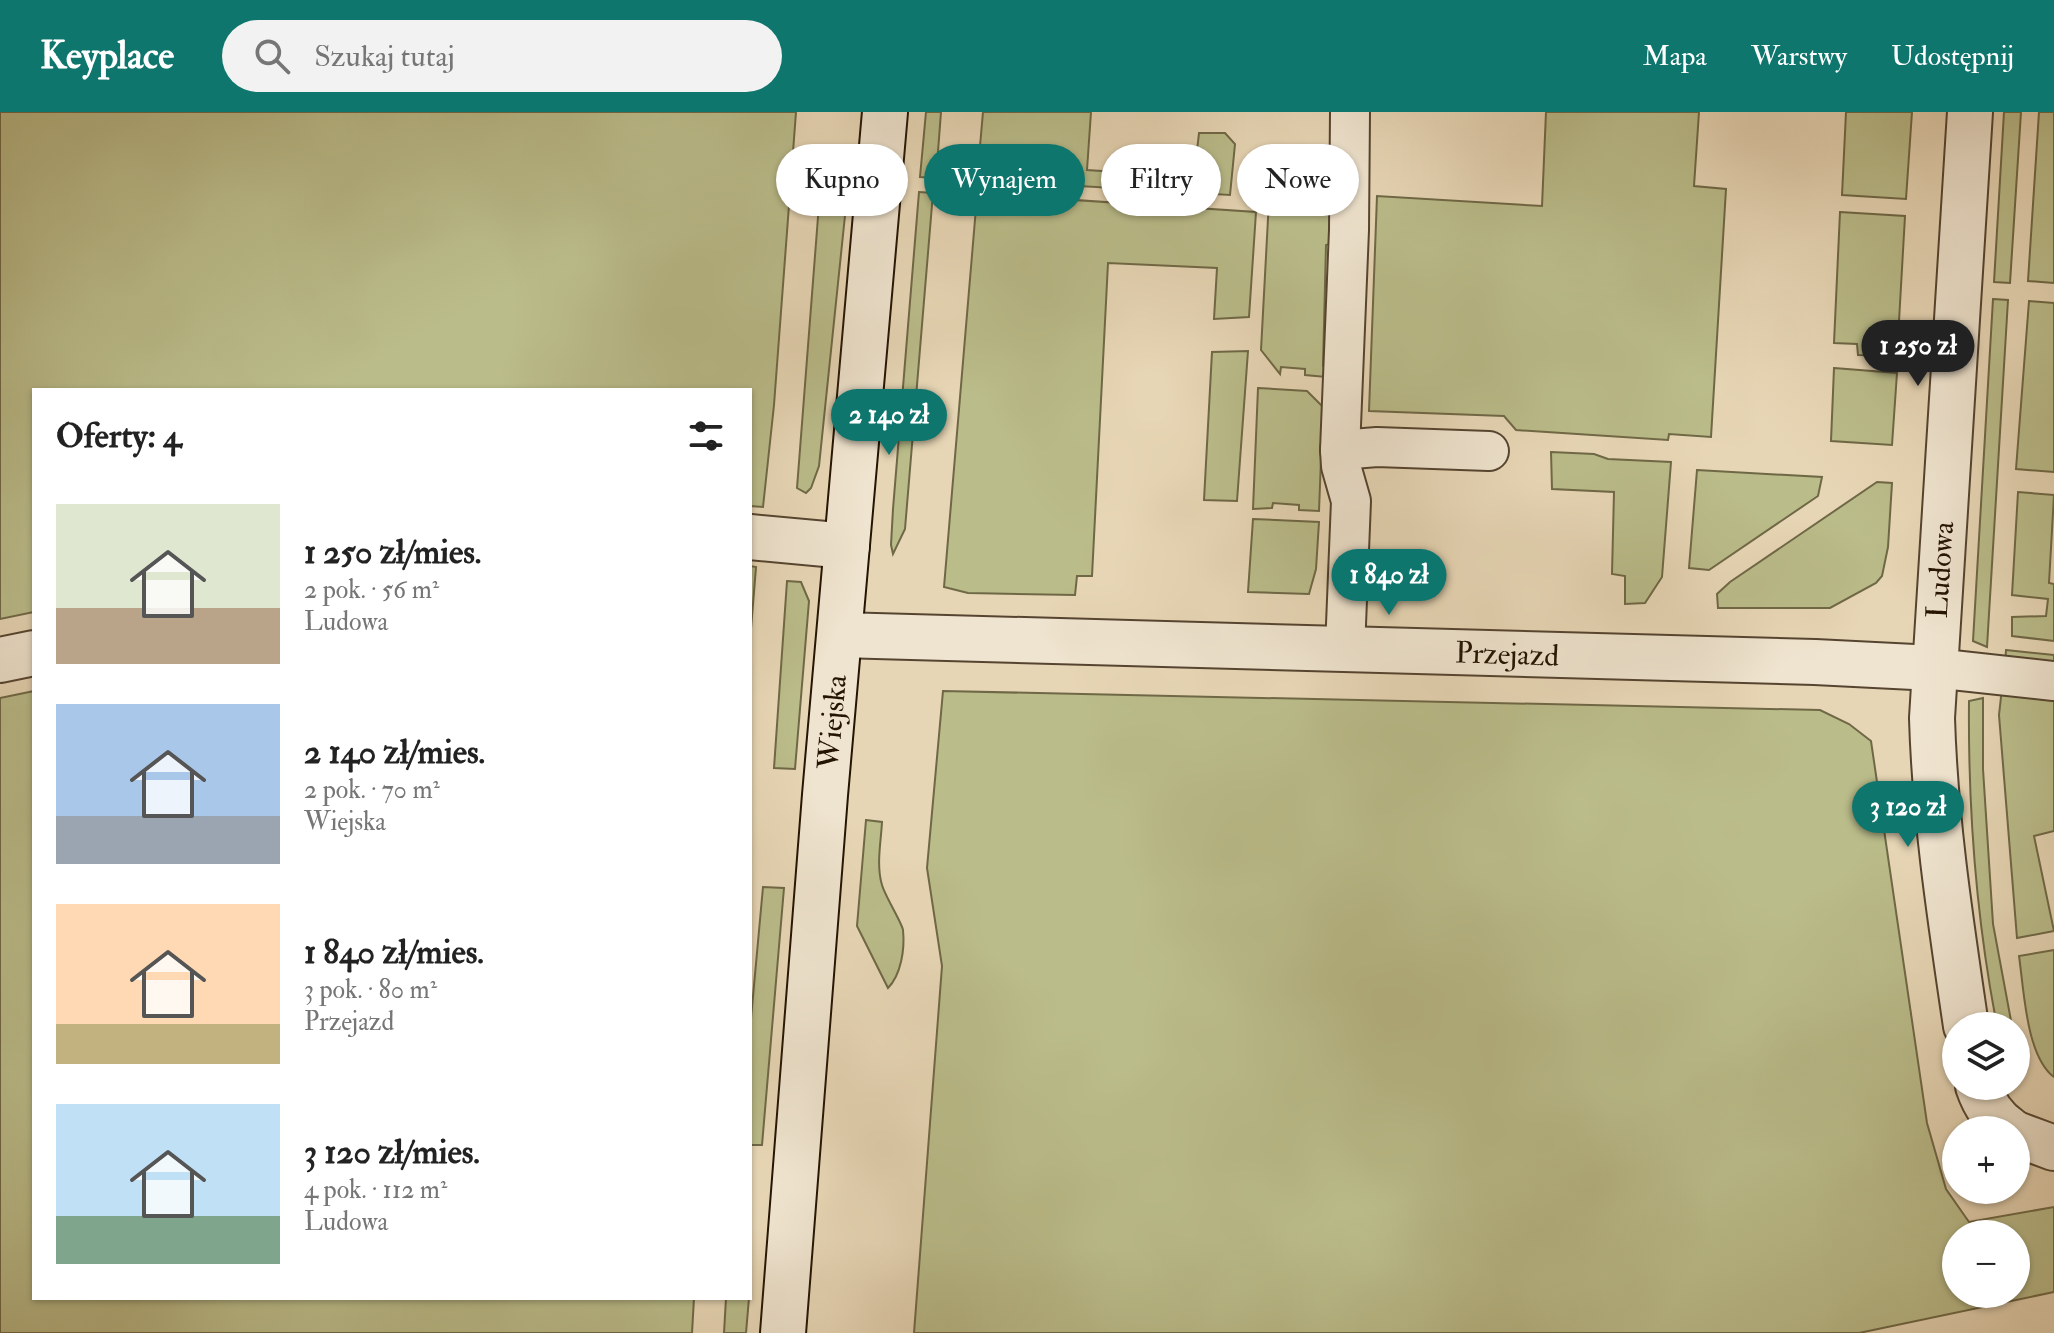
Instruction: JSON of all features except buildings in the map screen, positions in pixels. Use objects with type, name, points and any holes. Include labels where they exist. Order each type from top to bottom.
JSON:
[{"type":"street","name":"Wiejska","points":[[783,1333],[885,112]]},
{"type":"street","name":"Ludowa","points":[[1964,1012],[1933,767],[1934,668],[1970,112]]},
{"type":"street","points":[[752,537],[847,546]]},
{"type":"street","name":"Przejazd","points":[[840,635],[1815,662],[1934,668]]},
{"type":"street","points":[[0,660],[32,653]]},
{"type":"lane","points":[[1345,649],[1351,501],[1340,450],[1356,133]]},
{"type":"lane","points":[[1340,450],[1377,447],[1489,451]]},
{"type":"lane","points":[[1934,668],[2054,681]]},
{"type":"green space","points":[[0,112],[796,112],[794,144],[776,144],[776,216],[788,216],[763,507],[752,506],[752,388],[32,388],[32,612],[0,619]]},
{"type":"green space","points":[[926,112],[941,112],[939,144],[924,144],[924,177],[920,177]]},
{"type":"green space","points":[[983,112],[1091,112],[1087,170],[1101,171],[1101,187],[1085,186],[1085,144],[980,144]]},
{"type":"green space","points":[[1546,112],[1699,112],[1694,186],[1726,189],[1711,437],[1669,434],[1668,440],[1516,430],[1504,416],[1369,411],[1377,196],[1542,206]]},
{"type":"green space","points":[[1846,112],[1912,112],[1906,199],[1842,195]]},
{"type":"green space","points":[[2004,112],[2021,112],[2010,283],[1994,282]]},
{"type":"green space","points":[[2039,112],[2054,112],[2054,283],[2028,281]]},
{"type":"green space","points":[[1199,133],[1225,133],[1235,144],[1230,195],[1221,194],[1221,144],[1198,144]]},
{"type":"green space","points":[[919,192],[924,192],[924,216],[931,216],[905,529],[893,554],[893,509]]},
{"type":"green space","points":[[1085,201],[1101,202],[1101,216],[1221,216],[1221,210],[1237,211],[1237,216],[1256,216],[1249,317],[1214,319],[1217,268],[1108,263],[1092,576],[1077,576],[1075,595],[968,593],[944,587],[975,216],[1085,216]]},
{"type":"green space","points":[[1840,212],[1905,216],[1897,356],[1858,355],[1857,344],[1834,343]]},
{"type":"green space","points":[[818,216],[845,216],[819,466],[806,493],[797,488]]},
{"type":"green space","points":[[1268,216],[1330,216],[1331,244],[1326,245],[1323,366],[1327,368],[1326,377],[1305,375],[1305,369],[1281,367],[1280,374],[1261,350]]},
{"type":"green space","points":[[1993,299],[2008,300],[1987,647],[1973,641]]},
{"type":"green space","points":[[2029,301],[2054,303],[2054,472],[2016,469]]},
{"type":"green space","points":[[1248,351],[1237,501],[1204,500],[1212,352]]},
{"type":"green space","points":[[1834,368],[1897,373],[1892,445],[1831,441]]},
{"type":"green space","points":[[1258,388],[1307,391],[1323,407],[1319,511],[1299,510],[1299,505],[1273,503],[1272,508],[1253,509]]},
{"type":"green space","points":[[1551,452],[1671,462],[1662,577],[1645,603],[1625,604],[1625,576],[1612,574],[1614,492],[1552,489]]},
{"type":"green space","points":[[1697,470],[1822,477],[1818,496],[1709,570],[1689,568]]},
{"type":"green space","points":[[1877,482],[1892,483],[1888,547],[1882,576],[1876,583],[1830,608],[1718,608],[1717,594],[1730,582]]},
{"type":"green space","points":[[2018,492],[2054,495],[2049,583],[2054,584],[2054,641],[2012,636],[2012,617],[2046,616],[2048,599],[2012,595]]},
{"type":"green space","points":[[1253,519],[1319,522],[1316,569],[1309,594],[1248,592]]},
{"type":"green space","points":[[752,566],[756,567],[752,616]]},
{"type":"green space","points":[[787,581],[801,582],[809,601],[795,769],[774,768]]},
{"type":"green space","points":[[2006,650],[2054,655],[2054,669],[2005,665]]},
{"type":"green space","points":[[2002,688],[2054,694],[2054,831],[2034,836],[2054,931],[2017,938],[1999,715]]},
{"type":"green space","points":[[32,691],[32,1300],[694,1300],[692,1333],[0,1333],[0,698]]},
{"type":"green space","points":[[943,691],[1820,710],[1849,724],[1871,741],[1927,1123],[1942,1175],[1942,1204],[1956,1204],[1968,1220],[1942,1220],[1942,1308],[1978,1308],[1859,1333],[914,1333],[942,966],[927,868]]},
{"type":"green space","points":[[1983,698],[1983,769],[1993,924],[2009,1012],[1995,1012],[1984,945],[1970,783],[1969,701]]},
{"type":"green space","points":[[866,820],[882,822],[880,877],[903,930],[901,961],[888,988],[857,926]]},
{"type":"green space","points":[[763,887],[784,888],[762,1145],[752,1145],[752,1007]]},
{"type":"green space","points":[[2054,950],[2054,1077],[2037,1054],[2032,1038],[2019,956]]},
{"type":"green space","points":[[2054,1207],[2054,1292],[2030,1297],[2030,1220],[1980,1220]]},
{"type":"green space","points":[[726,1300],[749,1300],[746,1333],[724,1333]]}]
